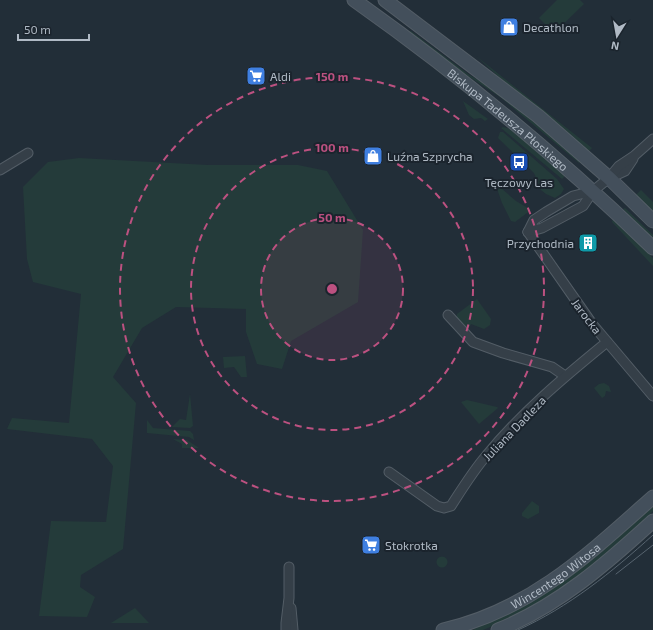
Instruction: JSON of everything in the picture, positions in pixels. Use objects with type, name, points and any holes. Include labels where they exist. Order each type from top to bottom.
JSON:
[{"type":"main road","name":"Biskupa Tadeusza Płoskiego","points":[[354,0],[509,118],[593,191],[653,248]]},
{"type":"main road","name":"Biskupa Tadeusza Płoskiego","points":[[388,1],[538,116],[609,178],[653,221]]},
{"type":"main road","name":"Wincentego Witosa","points":[[443,630],[483,618],[520,601],[543,588],[568,571],[594,550],[653,498]]},
{"type":"main road","name":"Wincentego Witosa","points":[[498,630],[564,596],[653,522]]},
{"type":"street","points":[[375,15],[388,1]]},
{"type":"street","points":[[528,232],[542,228],[582,206],[593,191],[609,178],[625,171],[634,156],[653,139]]},
{"type":"street","points":[[0,170],[28,153]]},
{"type":"street","points":[[528,232],[534,220],[553,208],[573,196],[593,191]]},
{"type":"street","name":"Jarocka","points":[[528,232],[561,281],[607,342],[653,396]]},
{"type":"street","points":[[448,315],[473,342],[502,353],[552,367],[565,376]]},
{"type":"street","name":"Juliana Dadleza","points":[[390,472],[437,506],[444,508],[451,506],[485,457],[506,432],[565,376],[607,342]]},
{"type":"street","points":[[286,630],[289,598],[289,567]]},
{"type":"street","points":[[289,598],[293,630]]},
{"type":"green space","points":[[557,0],[580,0],[584,4],[554,33],[539,18]]},
{"type":"green space","points":[[411,31],[468,74],[504,96],[580,161],[579,163],[500,97],[462,72],[409,32]]},
{"type":"green space","points":[[476,56],[592,148],[588,152]]},
{"type":"green space","points":[[463,101],[488,119],[485,121],[481,118],[474,119],[469,115]]},
{"type":"green space","points":[[501,128],[511,129],[566,175],[562,179]]},
{"type":"green space","points":[[500,132],[503,132],[557,179],[564,189],[561,194],[555,198],[541,190],[534,173],[498,138]]},
{"type":"green space","points":[[79,158],[208,165],[298,165],[327,171],[363,230],[358,302],[291,341],[282,369],[257,364],[246,332],[246,309],[176,307],[142,328],[113,377],[136,403],[123,549],[81,575],[80,587],[95,597],[87,617],[39,616],[51,521],[106,522],[113,466],[92,439],[7,429],[12,418],[69,423],[81,294],[33,282],[27,259],[23,187],[48,162]]},
{"type":"green space","points":[[495,183],[516,201],[531,210],[515,222],[511,221],[502,203]]},
{"type":"green space","points":[[641,190],[653,202],[653,212],[636,195]]},
{"type":"green space","points":[[625,208],[653,235],[653,239],[623,209]]},
{"type":"green space","points":[[613,219],[653,258],[653,266],[612,222]]},
{"type":"green space","points":[[477,299],[491,319],[490,325],[484,329],[471,324],[468,329],[457,318],[457,314]]},
{"type":"green space","points":[[245,356],[247,377],[241,377],[234,367],[224,368],[223,357]]},
{"type":"green space","points":[[604,383],[609,386],[611,392],[606,391],[605,396],[602,398],[594,388],[599,384]]},
{"type":"green space","points":[[190,394],[193,426],[190,428],[172,427],[180,419],[186,420]]},
{"type":"green space","points":[[467,400],[498,408],[479,424],[461,402]]},
{"type":"green space","points":[[147,420],[153,428],[190,431],[193,434],[194,440],[189,437],[147,433]]},
{"type":"green space","points":[[173,439],[187,440],[199,448],[182,448],[182,444]]},
{"type":"green space","points":[[532,501],[539,506],[539,513],[528,519],[522,516],[522,513]]},
{"type":"green space","points":[[653,506],[653,511],[636,529],[598,563],[578,578],[535,605],[513,616],[483,630],[473,630],[558,585],[601,552]]},
{"type":"green space","points":[[442,556],[446,558],[448,562],[446,566],[442,568],[438,566],[436,562],[438,558]]},
{"type":"green space","points":[[135,608],[149,623],[111,623]]},
{"type":"tram line","points":[[518,630],[537,621],[572,600],[606,575],[653,535]]},
{"type":"tram line","points":[[616,574],[653,545]]},
{"type":"place","name":"Decathlon","points":[[509,27]]},
{"type":"place","name":"Aldi","points":[[256,76]]},
{"type":"place","name":"Luźna Szprycha","points":[[373,156]]},
{"type":"place","name":"Tęczowy Las","points":[[519,162]]},
{"type":"place","name":"Przychodnia","points":[[588,243]]},
{"type":"place","name":"Stokrotka","points":[[371,545]]}]
